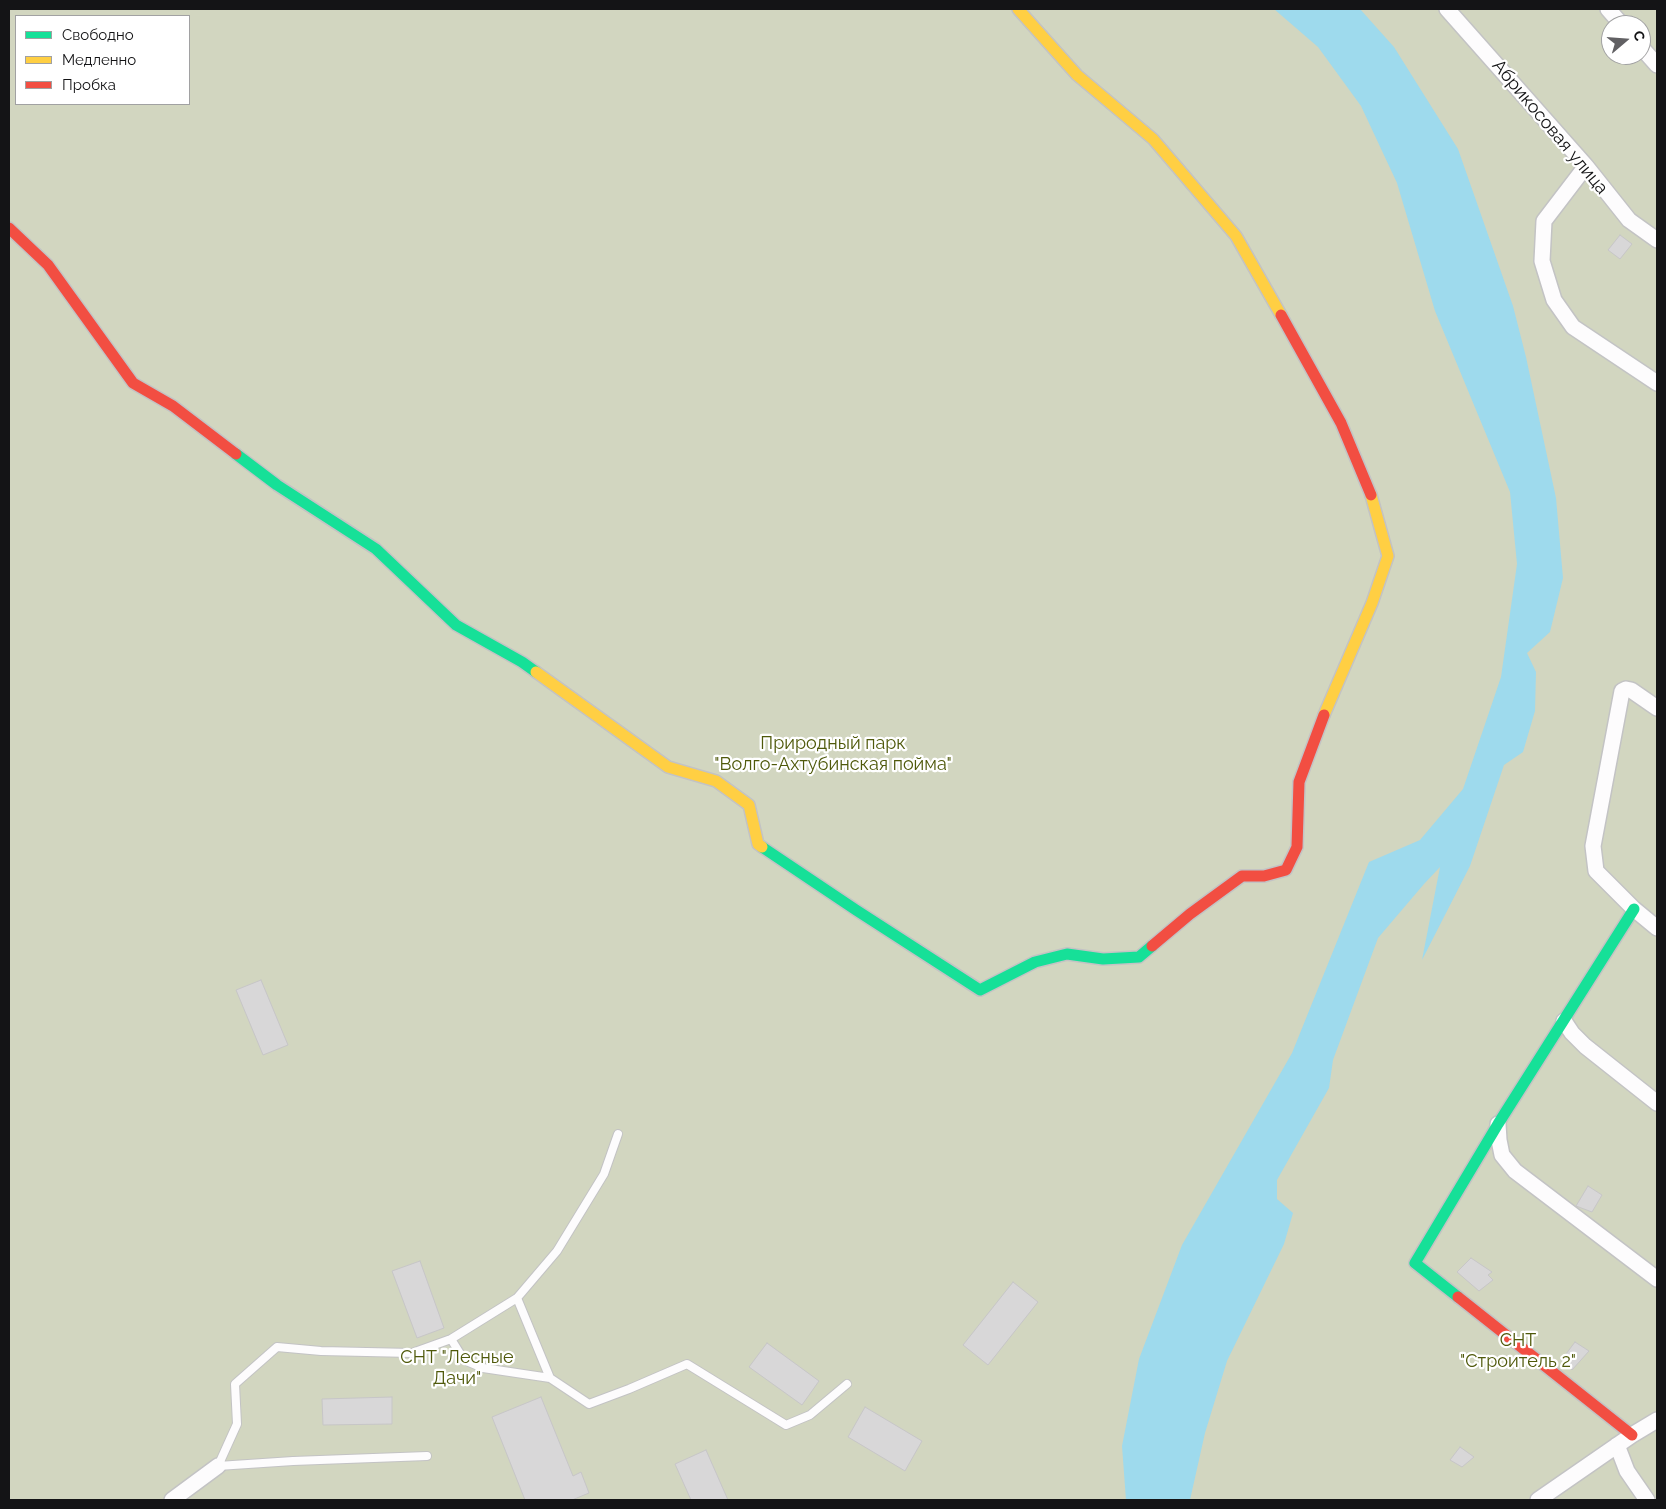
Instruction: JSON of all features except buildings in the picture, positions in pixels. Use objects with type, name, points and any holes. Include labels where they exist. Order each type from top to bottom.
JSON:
[{"type":"street","points":[[9,228],[48,265],[134,383],[173,406],[277,486],[376,549],[456,625],[522,662],[668,767],[716,781],[749,804],[758,844],[980,990],[1035,962],[1067,954],[1103,959],[1139,957],[1190,914],[1242,876],[1264,876],[1286,870],[1297,847],[1299,782],[1326,710],[1372,603],[1388,556],[1371,494],[1341,423],[1236,236],[1153,139],[1077,75],[1018,9]]},
{"type":"street","name":"Абрикосовая улица","points":[[1447,9],[1586,166],[1629,220],[1657,240]]},
{"type":"street","points":[[1586,166],[1544,221],[1542,261],[1554,300],[1573,327],[1657,383]]},
{"type":"street","points":[[1657,708],[1631,690],[1626,689],[1622,691],[1594,846],[1596,871],[1634,909],[1657,928]]},
{"type":"street","points":[[1632,1435],[1415,1263],[1498,1124],[1634,909]]},
{"type":"street","points":[[1564,1020],[1572,1033],[1585,1046],[1657,1103]]},
{"type":"street","points":[[1498,1124],[1502,1154],[1515,1171],[1657,1279]]},
{"type":"street","points":[[1546,1497],[1617,1444],[1657,1420]]},
{"type":"street","points":[[1617,1444],[1627,1471],[1647,1500]]},
{"type":"street","points":[[172,1500],[218,1466]]},
{"type":"lane","points":[[427,1456],[218,1466],[237,1424],[235,1384],[277,1346],[321,1351],[412,1353],[451,1339],[517,1298],[557,1251],[567,1236],[604,1174],[618,1134]]},
{"type":"lane","points":[[517,1298],[550,1378]]},
{"type":"lane","points":[[451,1339],[464,1360],[483,1368],[550,1378],[589,1404],[630,1389],[687,1364],[786,1425],[810,1414],[847,1384]]},
{"type":"green space","name":"Природный парк \"Волго-Ахтубинская пойма\"","points":[[9,9],[1657,9],[1657,1500],[9,1500]]},
{"type":"water","points":[[1274,9],[1360,9],[1394,47],[1458,149],[1513,306],[1526,357],[1556,498],[1563,578],[1550,632],[1527,653],[1536,672],[1535,711],[1523,752],[1504,765],[1470,866],[1422,960],[1440,867],[1378,938],[1333,1060],[1329,1088],[1277,1180],[1277,1199],[1293,1213],[1284,1244],[1227,1361],[1205,1433],[1190,1500],[1126,1500],[1122,1446],[1139,1359],[1182,1245],[1292,1053],[1369,862],[1420,840],[1463,789],[1501,677],[1517,564],[1510,492],[1435,311],[1397,183],[1361,106],[1318,47]]},
{"type":"traffic: fast","points":[[236,454],[277,485],[376,549],[456,625],[522,662],[536,672]]},
{"type":"traffic: fast","points":[[762,847],[980,990],[1035,962],[1067,954],[1103,959],[1139,957],[1152,946]]},
{"type":"traffic: fast","points":[[1458,1297],[1415,1263],[1498,1124],[1634,909]]},
{"type":"traffic: slow","points":[[1018,9],[1077,75],[1153,139],[1236,236],[1281,315]]},
{"type":"traffic: slow","points":[[1324,715],[1372,603],[1388,556],[1371,495]]},
{"type":"traffic: slow","points":[[536,672],[668,767],[716,781],[749,805],[758,844],[762,847]]},
{"type":"traffic: jam","points":[[9,228],[48,265],[133,383],[173,406],[236,454]]},
{"type":"traffic: jam","points":[[1281,315],[1341,423],[1371,495]]},
{"type":"traffic: jam","points":[[1152,946],[1190,914],[1242,876],[1264,876],[1286,870],[1297,847],[1299,782],[1324,715]]},
{"type":"traffic: jam","points":[[1458,1297],[1632,1435]]},
{"type":"park label","name":"СНТ \"Строитель 2\"","points":[[1518,1351]]},
{"type":"park label","name":"СНТ \"Лесные Дачи\"","points":[[457,1368]]}]
